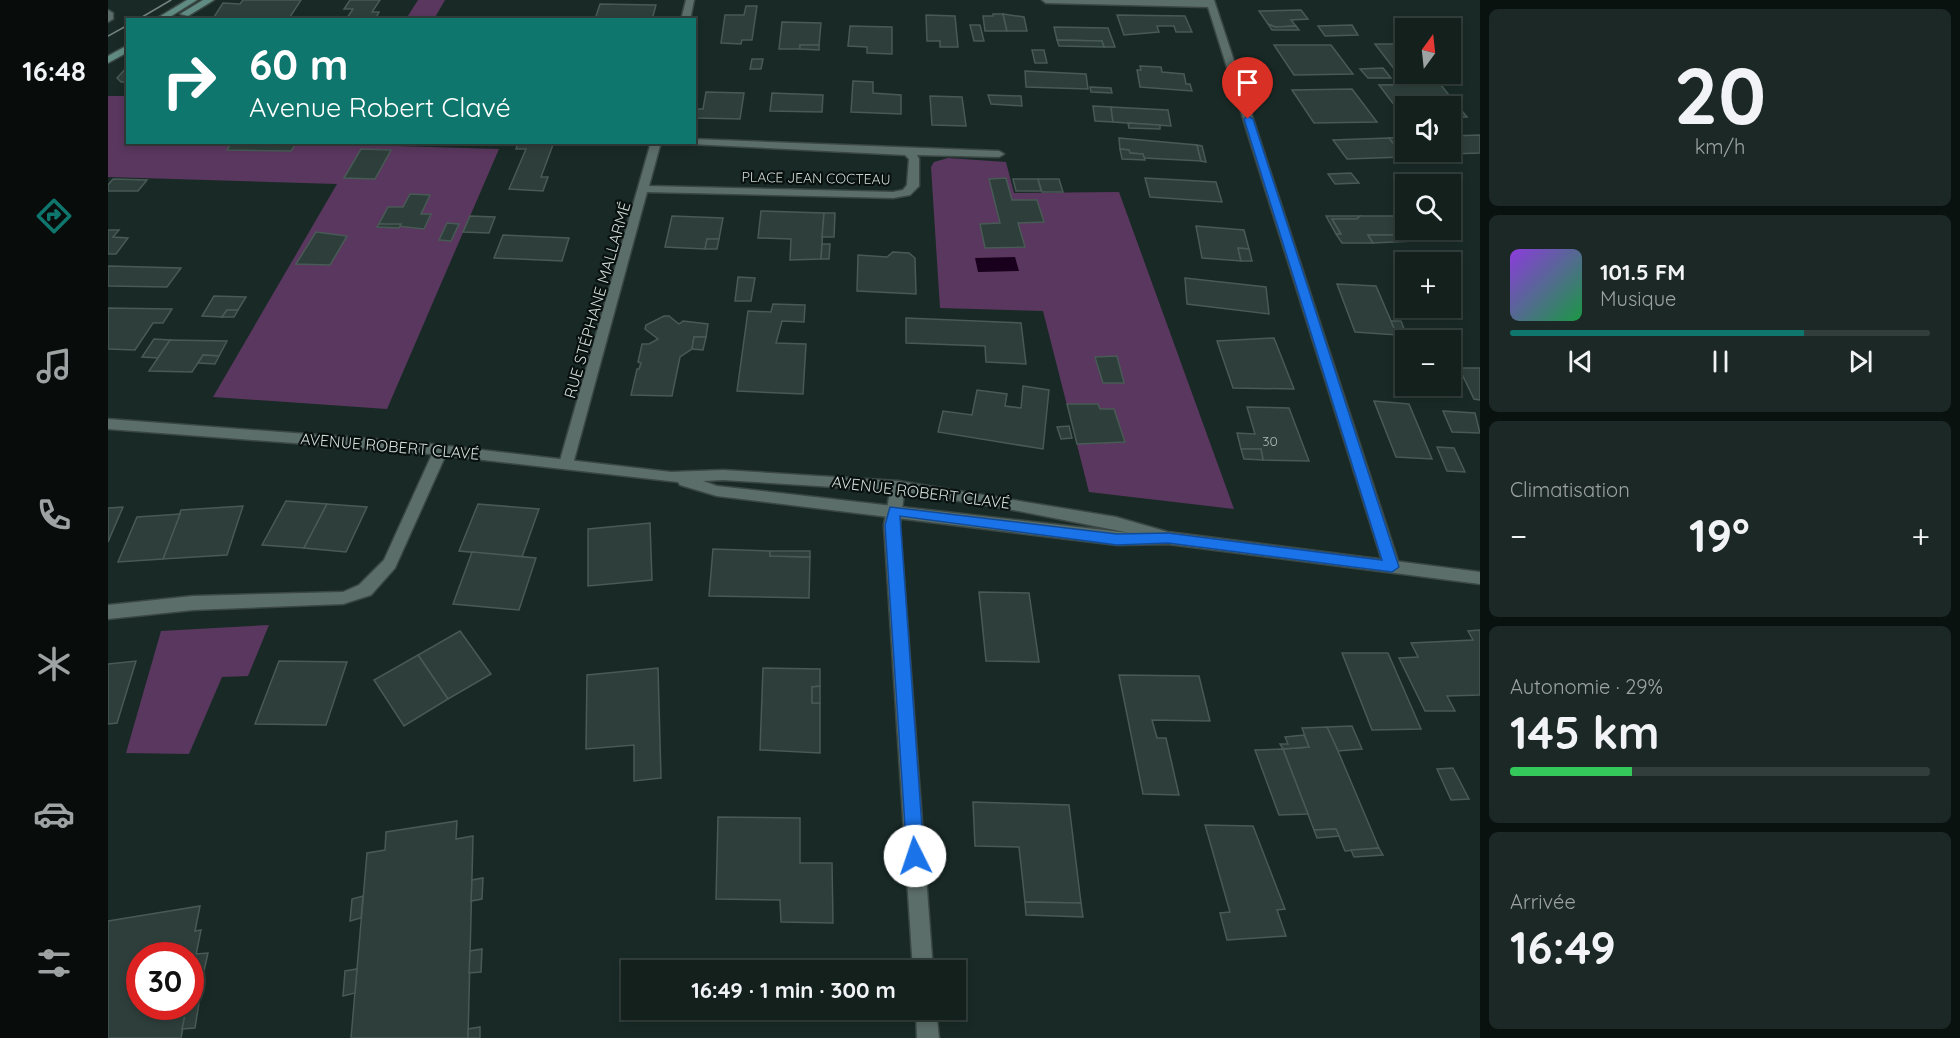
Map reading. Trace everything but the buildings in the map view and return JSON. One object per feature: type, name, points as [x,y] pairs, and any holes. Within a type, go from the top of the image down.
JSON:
[{"type":"main road","points":[[162,18],[193,0]]},
{"type":"main road","points":[[178,18],[210,0]]},
{"type":"main road","points":[[108,50],[126,39]]},
{"type":"main road","points":[[108,60],[126,49]]},
{"type":"street","points":[[686,18],[690,0]]},
{"type":"street","points":[[1046,0],[1210,2],[1392,567]]},
{"type":"street","points":[[108,13],[108,19]]},
{"type":"street","name":"PLACE JEAN COCTEAU","points":[[645,189],[906,193],[913,186],[914,159],[909,152],[696,142]]},
{"type":"street","name":"RUE STÉPHANE MALLARMÉ","points":[[566,464],[645,189],[656,144]]},
{"type":"street","points":[[909,152],[999,154]]},
{"type":"street","name":"AVENUE ROBERT CLAVÉ","points":[[108,424],[441,450],[670,477],[723,475],[898,486],[1093,519],[1168,538],[1480,578]]},
{"type":"street","points":[[108,612],[193,603],[343,598],[366,590],[390,564],[441,450]]},
{"type":"street","name":"AVENUE ROBERT CLAVÉ","points":[[670,477],[717,491],[894,510],[1117,539],[1168,538]]},
{"type":"street","points":[[898,486],[892,525],[922,960]]},
{"type":"street","points":[[927,1020],[928,1038]]},
{"type":"shaded area","points":[[418,0],[445,0],[435,18],[407,18]]},
{"type":"shaded area","points":[[108,96],[126,96],[126,144],[361,144],[499,149],[387,409],[213,397],[337,184],[108,177]]},
{"type":"shaded area","points":[[948,158],[1006,162],[1014,193],[1119,192],[1234,509],[1089,492],[1043,311],[940,308],[931,167],[934,162]]},
{"type":"shaded area","points":[[1015,257],[1019,271],[978,272],[975,258]]},
{"type":"shaded area","points":[[269,625],[248,676],[222,677],[189,754],[126,753],[161,631]]},
{"type":"tram line","points":[[140,18],[171,0]]},
{"type":"tram line","points":[[108,36],[126,26]]},
{"type":"route","points":[[915,856],[892,525],[894,510],[1117,539],[1168,538],[1392,567],[1248,119]]}]
